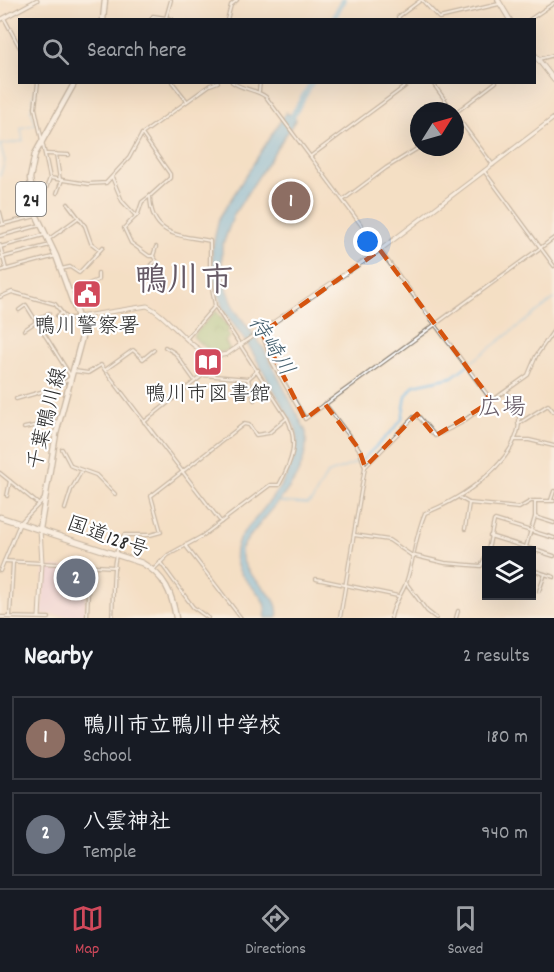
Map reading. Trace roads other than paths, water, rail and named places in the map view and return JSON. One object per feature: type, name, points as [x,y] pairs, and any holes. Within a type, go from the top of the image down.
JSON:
[{"type":"main road","points":[[105,0],[105,18]]},
{"type":"main road","points":[[499,2],[509,18]]},
{"type":"main road","points":[[536,56],[554,80]]},
{"type":"main road","name":"千葉鴨川線","points":[[40,530],[59,421],[81,340],[78,317],[61,269],[52,245],[35,214],[30,178],[32,162],[42,140],[74,84]]},
{"type":"main road","name":"国道128号","points":[[0,517],[115,554],[153,570],[168,586],[176,618]]},
{"type":"street","points":[[18,45],[2,19],[37,0]]},
{"type":"street","points":[[152,18],[153,16],[166,18],[171,0]]},
{"type":"street","points":[[228,18],[231,5],[237,0]]},
{"type":"street","points":[[399,18],[422,0],[439,18],[499,2]]},
{"type":"street","points":[[532,18],[554,3]]},
{"type":"street","points":[[536,56],[554,55]]},
{"type":"street","points":[[0,212],[2,224],[35,214],[40,208],[50,178],[35,108],[38,84]]},
{"type":"street","points":[[174,84],[187,102]]},
{"type":"street","points":[[50,178],[103,184],[129,158],[142,134],[215,84]]},
{"type":"street","points":[[235,84],[240,88],[259,92],[281,115],[492,402]]},
{"type":"street","points":[[259,92],[260,84]]},
{"type":"street","points":[[311,156],[408,84]]},
{"type":"street","points":[[433,84],[446,102]]},
{"type":"street","points":[[464,106],[493,84]]},
{"type":"street","points":[[0,297],[12,292],[55,304],[66,318],[144,305],[154,309],[203,351],[215,356],[227,354],[380,250],[554,118]]},
{"type":"street","points":[[464,126],[493,165]]},
{"type":"street","points":[[142,134],[170,174],[170,178],[142,202],[136,216],[124,228],[136,247],[153,256],[163,270]]},
{"type":"street","points":[[343,200],[410,153]]},
{"type":"street","points":[[46,154],[69,154]]},
{"type":"street","points":[[56,154],[61,180],[57,194]]},
{"type":"street","points":[[484,171],[554,266]]},
{"type":"street","points":[[112,177],[122,201],[136,216]]},
{"type":"street","points":[[150,196],[153,217],[165,231],[210,241],[210,275],[215,306],[243,345],[288,418],[294,432],[295,446],[279,484],[270,485],[221,522],[160,562],[153,570]]},
{"type":"street","points":[[68,204],[85,226],[90,242],[100,250]]},
{"type":"street","points":[[6,269],[0,246],[48,237],[78,218]]},
{"type":"street","points":[[0,236],[41,225]]},
{"type":"street","points":[[261,333],[272,362],[305,419],[554,238]]},
{"type":"street","points":[[136,247],[141,242]]},
{"type":"street","points":[[2,258],[52,245]]},
{"type":"street","points":[[61,269],[70,267],[79,273],[104,248]]},
{"type":"street","points":[[153,256],[156,248]]},
{"type":"street","points":[[0,271],[56,256]]},
{"type":"street","points":[[150,266],[156,261]]},
{"type":"street","points":[[69,292],[98,280],[98,273]]},
{"type":"street","points":[[16,399],[55,388],[72,377],[26,305],[19,310]]},
{"type":"street","points":[[187,338],[215,306]]},
{"type":"street","points":[[24,330],[49,313]]},
{"type":"street","points":[[61,322],[57,316],[62,313]]},
{"type":"street","points":[[364,465],[414,417],[419,417],[435,436],[492,402],[528,375],[536,356],[554,330]]},
{"type":"street","points":[[165,347],[175,353],[195,381]]},
{"type":"street","points":[[105,370],[133,350],[142,359],[154,350]]},
{"type":"street","points":[[74,371],[88,373],[101,365],[221,522]]},
{"type":"street","points":[[144,422],[205,375],[248,379],[258,370]]},
{"type":"street","points":[[248,379],[254,400]]},
{"type":"street","points":[[391,618],[393,606],[406,583],[411,555],[425,513],[460,498],[495,467],[514,440],[518,411],[506,392]]},
{"type":"street","points":[[325,404],[359,449],[364,465],[340,618]]},
{"type":"street","points":[[518,424],[548,405],[554,412]]},
{"type":"street","points":[[112,618],[115,554],[124,535],[150,536],[161,532],[151,496],[244,424],[249,425],[256,435],[264,435],[288,418]]},
{"type":"street","points":[[24,428],[59,421]]},
{"type":"street","points":[[514,440],[529,440],[554,446]]},
{"type":"street","points":[[62,449],[71,466],[81,472],[96,475],[116,494]]},
{"type":"street","points":[[65,509],[71,490],[81,472]]},
{"type":"street","points":[[0,473],[38,504]]},
{"type":"street","points":[[7,496],[10,481]]},
{"type":"street","points":[[460,498],[469,503],[519,508],[535,501],[552,501],[554,491]]},
{"type":"street","points":[[0,571],[20,523],[44,499]]},
{"type":"street","points":[[526,546],[535,517],[535,501]]},
{"type":"street","points":[[465,529],[469,503]]},
{"type":"street","points":[[535,517],[554,523]]},
{"type":"street","points":[[489,546],[495,519],[554,538]]},
{"type":"street","points":[[39,617],[42,563],[40,530]]},
{"type":"street","points":[[353,535],[389,540],[411,555],[445,563],[481,566],[482,564]]},
{"type":"street","points":[[490,536],[517,546]]},
{"type":"street","points":[[185,545],[241,618]]},
{"type":"street","points":[[536,552],[554,556]]},
{"type":"street","points":[[4,561],[115,567]]},
{"type":"street","points":[[10,616],[13,562]]},
{"type":"street","points":[[160,562],[193,607],[208,618]]},
{"type":"street","points":[[87,618],[89,566]]},
{"type":"street","points":[[536,571],[554,577]]},
{"type":"street","points":[[539,591],[545,574]]},
{"type":"street","points":[[316,579],[345,587],[398,596]]},
{"type":"street","points":[[406,583],[427,611],[436,618]]},
{"type":"street","points":[[456,618],[458,611]]},
{"type":"street","points":[[0,617],[49,618]]},
{"type":"water","points":[[286,112],[296,119],[234,214],[222,247],[225,283],[235,310],[264,349],[306,432],[306,450],[294,481],[241,549],[247,570],[274,600],[277,608],[277,618],[265,618],[262,599],[238,568],[235,558],[237,545],[244,531],[268,503],[288,473],[297,441],[296,429],[250,348],[223,309],[214,279],[212,250],[219,218]]},
{"type":"waterway","name":"待崎川","points":[[334,18],[343,0]]},
{"type":"waterway","name":"待崎川","points":[[288,124],[311,84]]},
{"type":"waterway","points":[[0,176],[5,161],[0,145],[23,141],[21,128],[36,124],[31,110],[36,88]]},
{"type":"waterway","points":[[279,502],[307,504],[312,501],[327,474],[361,461],[394,429],[402,419],[406,396],[414,385],[452,377],[554,299]]},
{"type":"place","name":"鴨川市立鴨川中学校","points":[[291,201]]},
{"type":"place","name":"鴨川警察署","points":[[87,294]]},
{"type":"place","name":"鴨川市図書館","points":[[208,362]]},
{"type":"place","name":"八雲神社","points":[[76,578]]},
{"type":"district","name":"鴨川市","points":[[184,278]]},
{"type":"district","name":"広場","points":[[502,406]]}]
